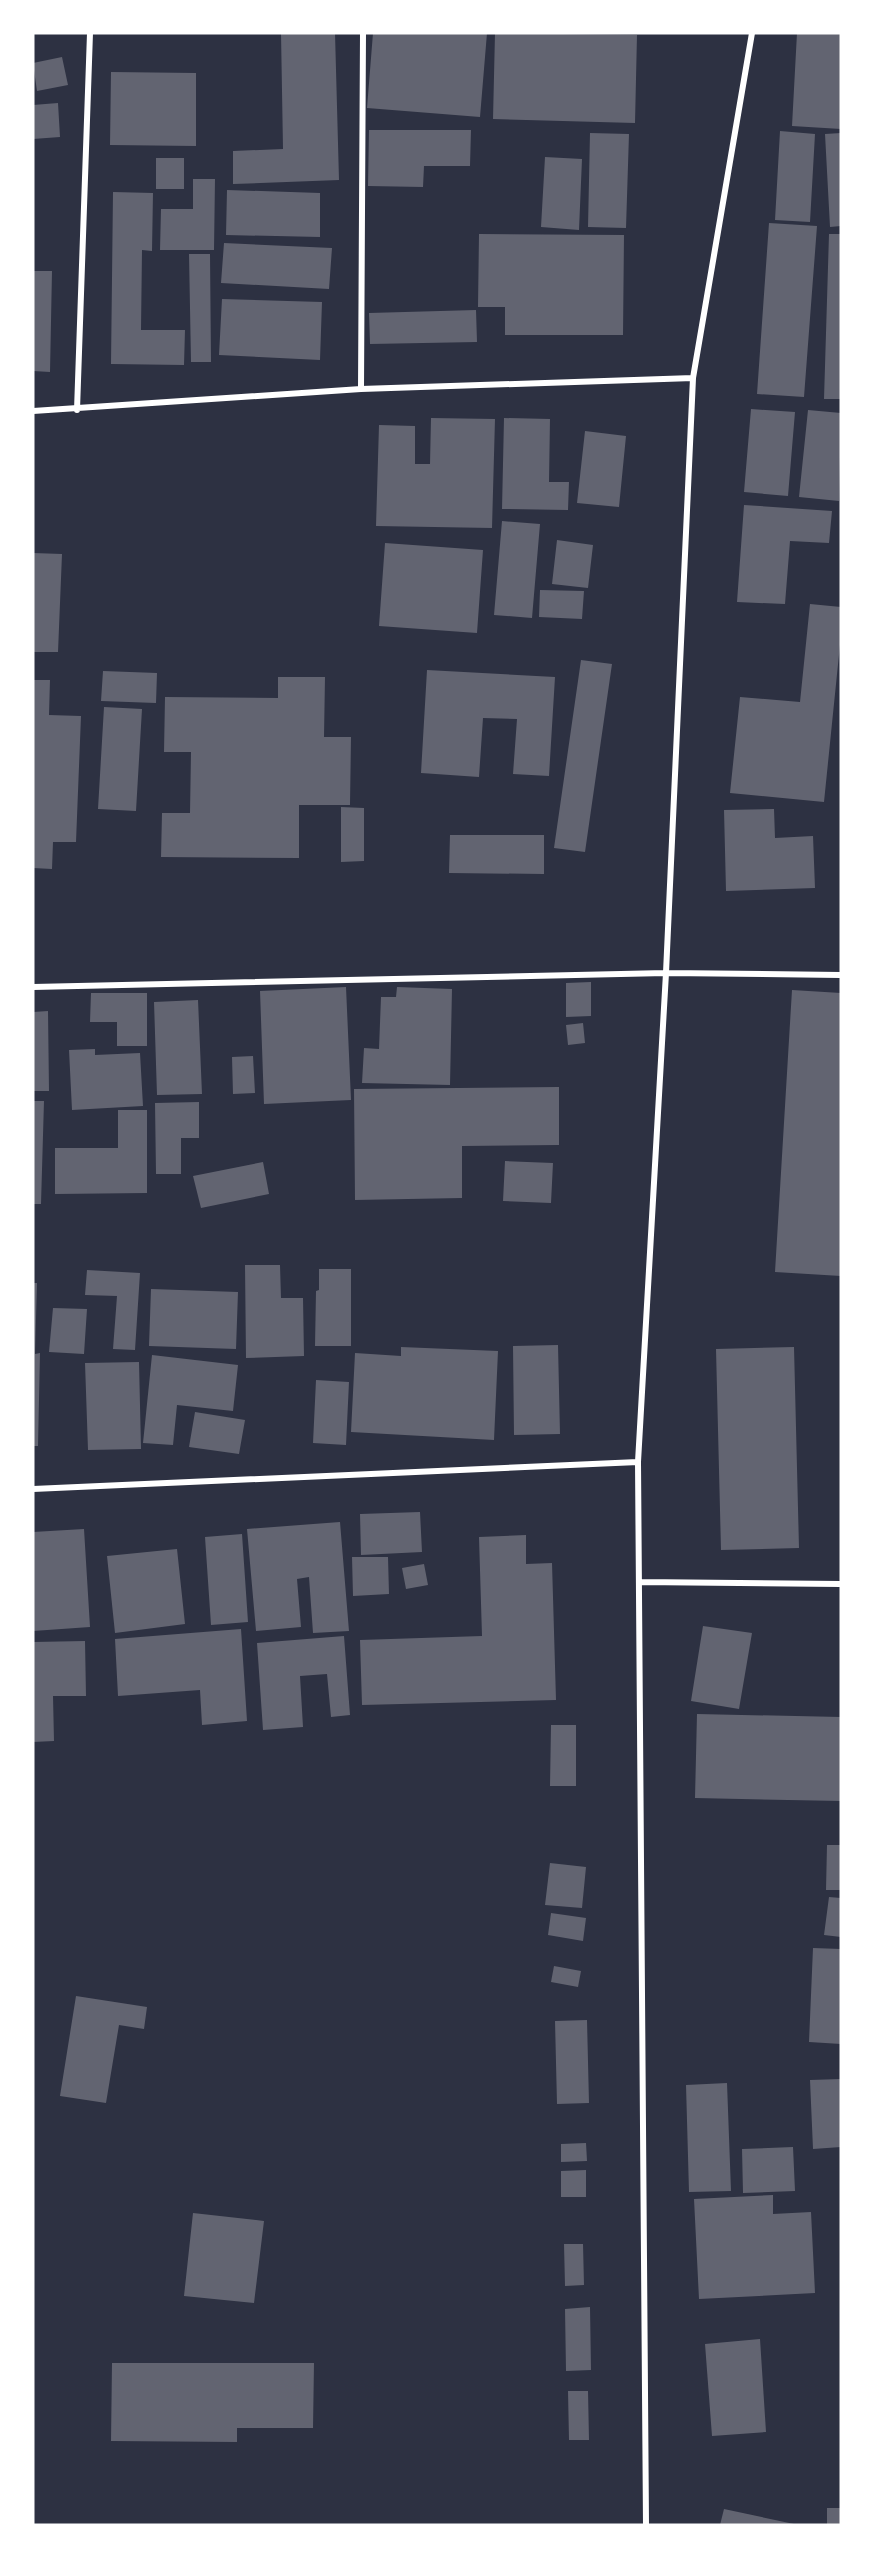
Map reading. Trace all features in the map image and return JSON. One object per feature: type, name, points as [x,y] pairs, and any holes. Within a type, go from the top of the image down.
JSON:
[{"type":"street","points":[[78,410],[90,33]]},
{"type":"street","points":[[361,389],[363,33]]},
{"type":"street","points":[[646,2525],[638,1461],[666,973],[693,378],[753,33]]},
{"type":"street","points":[[33,411],[78,410],[361,389],[693,378]]},
{"type":"street","points":[[33,987],[666,973],[841,975]]},
{"type":"street","points":[[33,1490],[638,1461]]},
{"type":"street","points":[[639,1582],[841,1584]]},
{"type":"building","points":[[281,33],[335,33],[339,180],[233,184],[233,151],[283,149]]},
{"type":"building","points":[[373,33],[487,33],[480,117],[367,108]]},
{"type":"building","points":[[495,33],[637,35],[635,123],[493,119]]},
{"type":"building","points":[[797,33],[841,33],[841,129],[792,126]]},
{"type":"building","points":[[62,57],[68,85],[37,91],[33,63]]},
{"type":"building","points":[[111,72],[196,73],[196,146],[110,145]]},
{"type":"building","points":[[58,103],[60,137],[33,139],[33,105]]},
{"type":"building","points":[[369,130],[471,130],[470,166],[424,166],[423,187],[368,186]]},
{"type":"building","points":[[780,131],[815,134],[810,222],[775,220]]},
{"type":"building","points":[[590,133],[629,134],[626,228],[588,227]]},
{"type":"building","points":[[841,133],[841,226],[830,227],[825,134]]},
{"type":"building","points":[[545,157],[582,159],[579,230],[541,227]]},
{"type":"building","points":[[156,158],[184,158],[184,189],[156,189]]},
{"type":"building","points":[[193,179],[215,179],[214,250],[160,250],[161,209],[193,209]]},
{"type":"building","points":[[227,190],[320,193],[320,237],[226,235]]},
{"type":"building","points":[[113,192],[153,193],[152,251],[142,250],[141,330],[185,330],[184,365],[111,364]]},
{"type":"building","points":[[769,223],[817,226],[804,397],[757,394]]},
{"type":"building","points":[[479,234],[624,235],[623,335],[505,335],[505,307],[478,307]]},
{"type":"building","points":[[829,234],[841,234],[841,399],[824,399]]},
{"type":"building","points":[[224,243],[332,248],[329,289],[221,283]]},
{"type":"building","points":[[189,254],[210,254],[211,362],[191,362]]},
{"type":"building","points":[[33,271],[52,271],[50,372],[33,371]]},
{"type":"building","points":[[222,299],[322,302],[320,360],[219,355]]},
{"type":"building","points":[[476,310],[477,342],[370,344],[369,313]]},
{"type":"building","points":[[751,409],[795,412],[788,496],[744,492]]},
{"type":"building","points":[[808,410],[841,413],[839,501],[799,497]]},
{"type":"building","points":[[431,418],[495,419],[492,528],[376,526],[379,425],[415,426],[415,464],[430,464]]},
{"type":"building","points":[[504,418],[550,419],[549,482],[569,482],[568,510],[502,509]]},
{"type":"building","points":[[585,431],[626,436],[619,507],[577,503]]},
{"type":"building","points":[[744,505],[832,511],[829,543],[790,541],[785,604],[737,602]]},
{"type":"building","points":[[502,521],[540,524],[532,618],[494,615]]},
{"type":"building","points":[[557,540],[593,545],[588,588],[552,584]]},
{"type":"building","points":[[385,543],[483,550],[477,633],[379,626]]},
{"type":"building","points":[[33,553],[62,554],[58,652],[33,652]]},
{"type":"building","points":[[540,590],[584,591],[582,619],[539,617]]},
{"type":"building","points":[[810,604],[841,607],[841,635],[824,802],[730,793],[740,697],[800,702]]},
{"type":"building","points":[[581,660],[612,664],[585,852],[554,848]]},
{"type":"building","points":[[427,670],[555,677],[549,776],[513,774],[517,719],[483,718],[479,777],[421,773]]},
{"type":"building","points":[[103,671],[157,673],[156,703],[101,701]]},
{"type":"building","points":[[278,677],[325,677],[324,737],[351,737],[350,805],[299,805],[299,858],[161,857],[162,813],[190,813],[191,752],[164,752],[165,697],[278,698]]},
{"type":"building","points":[[33,680],[50,680],[49,715],[81,716],[76,842],[53,842],[52,869],[33,868]]},
{"type":"building","points":[[104,707],[142,709],[136,811],[98,809]]},
{"type":"building","points":[[341,807],[364,808],[364,861],[341,862]]},
{"type":"building","points":[[774,809],[775,838],[813,836],[815,888],[726,891],[724,810]]},
{"type":"building","points":[[450,835],[544,835],[544,874],[449,873]]},
{"type":"building","points":[[591,982],[591,1016],[566,1017],[566,983]]},
{"type":"building","points":[[346,987],[351,1100],[264,1104],[260,991]]},
{"type":"building","points":[[397,987],[452,989],[450,1085],[362,1083],[364,1048],[379,1049],[381,997],[396,997]]},
{"type":"building","points":[[792,990],[841,993],[841,1276],[775,1272]]},
{"type":"building","points":[[91,993],[147,993],[147,1046],[117,1046],[117,1022],[90,1022]]},
{"type":"building","points":[[198,1000],[202,1094],[157,1095],[154,1002]]},
{"type":"building","points":[[48,1011],[49,1091],[33,1091],[33,1012]]},
{"type":"building","points":[[583,1023],[585,1043],[568,1045],[566,1025]]},
{"type":"building","points":[[95,1049],[95,1055],[140,1053],[143,1106],[72,1110],[69,1050]]},
{"type":"building","points":[[253,1056],[255,1093],[233,1094],[232,1057]]},
{"type":"building","points":[[559,1087],[559,1145],[462,1146],[462,1198],[355,1200],[354,1089]]},
{"type":"building","points":[[33,1101],[44,1101],[41,1204],[33,1204]]},
{"type":"building","points":[[199,1102],[199,1138],[181,1138],[181,1174],[156,1174],[155,1103]]},
{"type":"building","points":[[118,1110],[147,1110],[147,1193],[55,1194],[55,1148],[118,1148]]},
{"type":"building","points":[[505,1161],[553,1163],[551,1203],[503,1201]]},
{"type":"building","points":[[263,1162],[269,1194],[201,1208],[193,1176]]},
{"type":"building","points":[[245,1265],[280,1265],[281,1298],[303,1298],[304,1356],[246,1358]]},
{"type":"building","points":[[319,1269],[351,1269],[351,1346],[315,1346],[316,1291],[319,1290]]},
{"type":"building","points":[[87,1270],[140,1273],[135,1350],[113,1349],[117,1296],[85,1295]]},
{"type":"building","points":[[33,1283],[37,1283],[35,1354],[40,1353],[38,1446],[33,1446]]},
{"type":"building","points":[[151,1289],[238,1292],[236,1349],[149,1346]]},
{"type":"building","points":[[53,1308],[87,1309],[84,1354],[49,1352]]},
{"type":"building","points":[[558,1345],[560,1434],[514,1435],[513,1346]]},
{"type":"building","points":[[401,1347],[498,1351],[494,1440],[351,1432],[355,1353],[401,1356]]},
{"type":"building","points":[[794,1347],[799,1548],[721,1550],[716,1349]]},
{"type":"building","points":[[152,1355],[238,1365],[233,1411],[177,1405],[173,1445],[143,1443]]},
{"type":"building","points":[[139,1362],[141,1449],[88,1450],[85,1363]]},
{"type":"building","points":[[316,1380],[349,1382],[346,1445],[313,1443]]},
{"type":"building","points":[[195,1412],[245,1420],[239,1454],[189,1447]]},
{"type":"building","points":[[420,1512],[422,1552],[361,1555],[360,1514]]},
{"type":"building","points":[[340,1522],[349,1631],[313,1633],[309,1577],[297,1579],[301,1627],[256,1631],[247,1529]]},
{"type":"building","points":[[84,1529],[90,1627],[33,1631],[33,1532]]},
{"type":"building","points":[[242,1534],[248,1622],[211,1625],[205,1537]]},
{"type":"building","points":[[526,1535],[526,1564],[552,1563],[556,1700],[362,1705],[360,1640],[482,1636],[479,1537]]},
{"type":"building","points":[[177,1549],[185,1624],[115,1633],[107,1556]]},
{"type":"building","points":[[352,1557],[388,1557],[389,1594],[353,1596]]},
{"type":"building","points":[[424,1564],[428,1585],[406,1589],[402,1568]]},
{"type":"building","points":[[703,1626],[752,1633],[739,1709],[691,1701]]},
{"type":"building","points":[[241,1629],[247,1721],[202,1725],[200,1690],[118,1696],[115,1639]]},
{"type":"building","points":[[344,1636],[350,1715],[331,1717],[327,1674],[300,1676],[303,1727],[263,1730],[257,1643]]},
{"type":"building","points":[[85,1641],[86,1696],[53,1696],[54,1741],[33,1742],[33,1642]]},
{"type":"building","points":[[697,1714],[841,1717],[841,1801],[695,1798]]},
{"type":"building","points":[[551,1725],[576,1725],[576,1786],[550,1786]]},
{"type":"building","points":[[827,1845],[841,1845],[841,1890],[826,1890]]},
{"type":"building","points":[[550,1863],[586,1867],[582,1908],[545,1905]]},
{"type":"building","points":[[829,1897],[841,1898],[841,1937],[824,1935]]},
{"type":"building","points":[[551,1913],[586,1918],[583,1941],[548,1935]]},
{"type":"building","points":[[813,1948],[841,1949],[841,2044],[809,2042]]},
{"type":"building","points":[[554,1966],[581,1971],[578,1987],[551,1982]]},
{"type":"building","points":[[76,1996],[147,2007],[144,2029],[119,2025],[106,2103],[60,2096]]},
{"type":"building","points":[[587,2020],[589,2103],[557,2104],[555,2021]]},
{"type":"building","points":[[841,2079],[841,2147],[813,2149],[810,2080]]},
{"type":"building","points":[[727,2083],[731,2191],[689,2192],[686,2085]]},
{"type":"building","points":[[586,2143],[587,2161],[561,2162],[561,2144]]},
{"type":"building","points":[[793,2147],[795,2191],[743,2193],[742,2149]]},
{"type":"building","points":[[586,2170],[586,2197],[561,2197],[561,2171]]},
{"type":"building","points":[[773,2195],[773,2214],[811,2212],[815,2293],[699,2299],[694,2199]]},
{"type":"building","points":[[193,2213],[264,2221],[254,2303],[184,2296]]},
{"type":"building","points":[[564,2244],[583,2244],[584,2285],[565,2286]]},
{"type":"building","points":[[590,2307],[591,2370],[566,2371],[565,2309]]},
{"type":"building","points":[[760,2339],[766,2432],[712,2436],[705,2344]]},
{"type":"building","points":[[112,2363],[314,2363],[313,2428],[237,2428],[237,2442],[111,2441]]},
{"type":"building","points":[[568,2391],[588,2391],[589,2440],[569,2440]]},
{"type":"building","points":[[827,2508],[841,2508],[841,2525],[827,2525]]},
{"type":"building","points":[[724,2509],[794,2524],[794,2525],[720,2525]]}]
